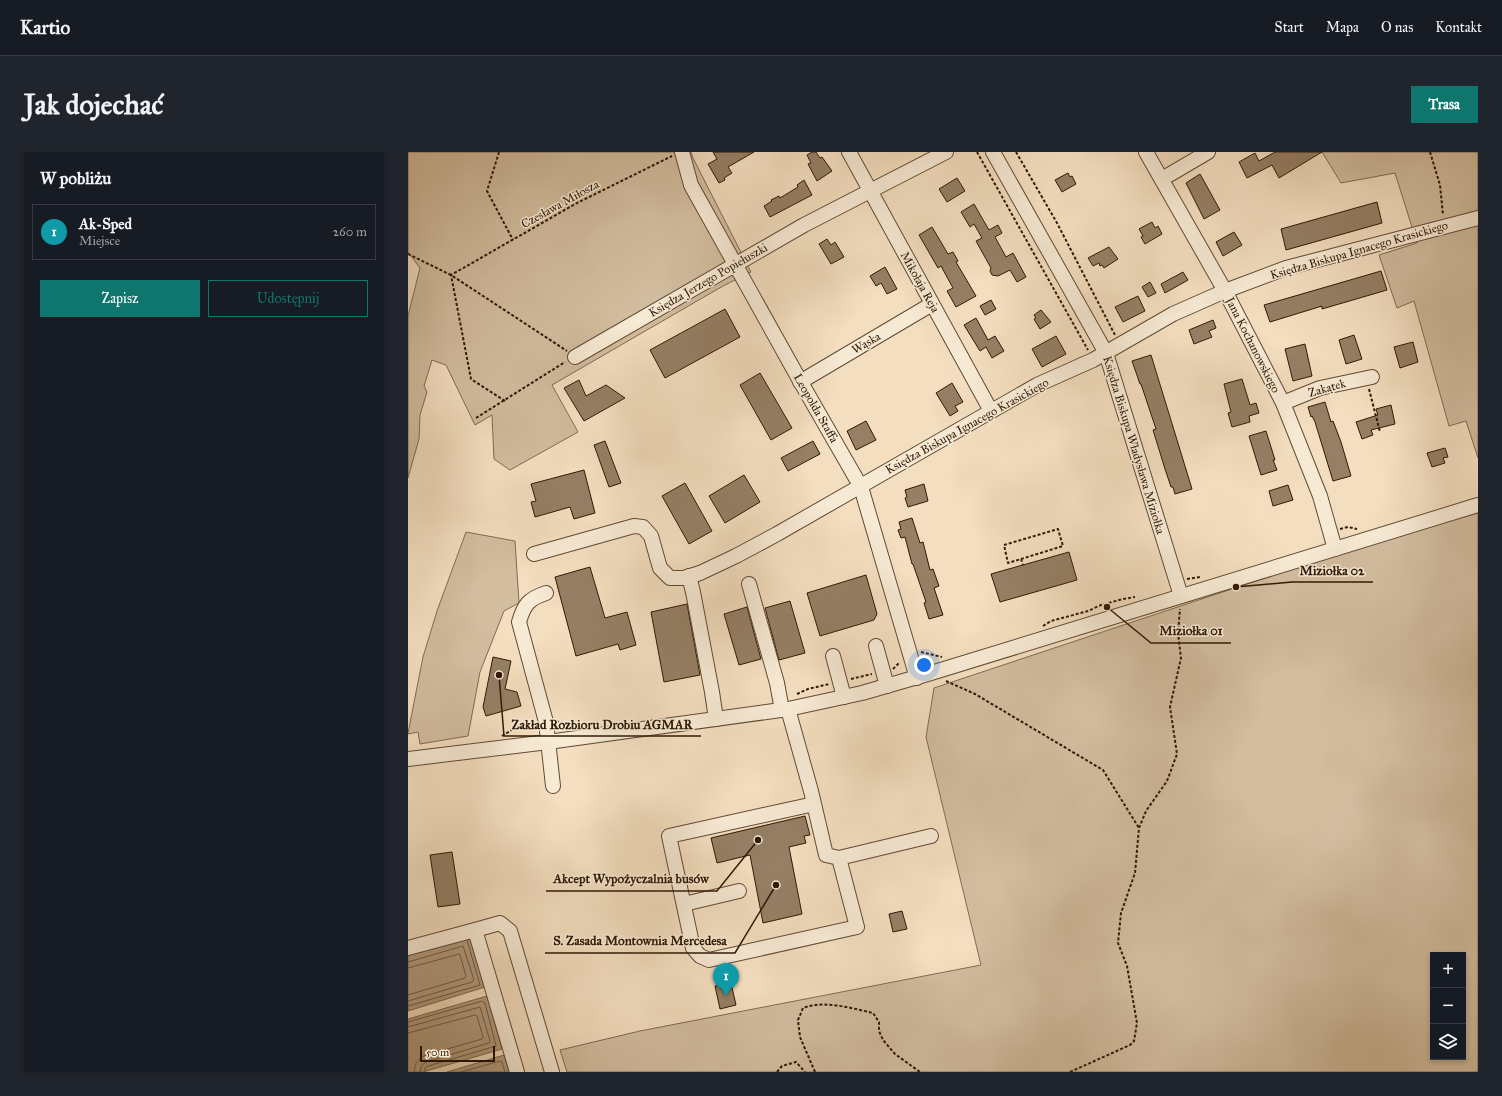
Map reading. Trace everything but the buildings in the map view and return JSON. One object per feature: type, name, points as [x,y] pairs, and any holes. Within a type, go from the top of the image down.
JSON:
[{"type":"street","name":"Mikołaja Reja","points":[[849,152],[991,411]]},
{"type":"street","name":"Księdza Jerzego Popiełuszki","points":[[574,357],[804,225],[946,152]]},
{"type":"street","name":"Księdza Biskupa Władysława Miziołka","points":[[993,152],[1106,353],[1181,596]]},
{"type":"street","name":"Jana Kochanowskiego","points":[[1146,152],[1225,291],[1283,403],[1320,496],[1335,549]]},
{"type":"street","points":[[1162,179],[1208,152]]},
{"type":"street","name":"Leopolda Staffa","points":[[677,154],[691,185],[800,382],[861,487],[917,678]]},
{"type":"street","name":"Księdza Biskupa Ignacego Krasickiego","points":[[534,554],[634,526],[643,527],[651,536],[660,568],[670,578],[684,578],[736,556],[861,487],[1037,385],[1094,360],[1174,314],[1225,291],[1286,268],[1478,218]]},
{"type":"street","name":"Wąska","points":[[800,382],[932,304]]},
{"type":"street","name":"Zakątek","points":[[1283,403],[1320,388],[1369,377]]},
{"type":"street","points":[[408,759],[785,710],[844,697],[917,678],[1478,505]]},
{"type":"street","points":[[688,576],[693,592],[716,719]]},
{"type":"street","points":[[749,584],[814,804],[826,855],[839,858],[931,836]]},
{"type":"street","points":[[546,593],[537,596],[529,602],[523,610],[519,622],[546,722],[553,786]]},
{"type":"street","points":[[876,646],[887,686]]},
{"type":"street","points":[[833,656],[844,697]]},
{"type":"street","points":[[814,804],[669,836],[693,948],[700,956],[709,960],[857,926],[839,858]]},
{"type":"street","points":[[684,904],[739,891]]},
{"type":"street","points":[[408,948],[500,923],[510,931],[552,1072]]},
{"type":"street","points":[[475,930],[517,1072]]},
{"type":"path","points":[[499,152],[486,191],[513,241]]},
{"type":"path","points":[[1430,152],[1440,185],[1445,226]]},
{"type":"path","name":"Czesława Miłosza","points":[[451,275],[513,241],[577,203],[677,154]]},
{"type":"path","points":[[408,254],[451,275],[574,357],[476,418]]},
{"type":"path","points":[[451,275],[471,380],[505,401]]},
{"type":"path","points":[[1369,377],[1380,432]]},
{"type":"path","points":[[1058,529],[1063,546],[1021,559],[1008,563],[1004,545],[1058,529]]},
{"type":"path","points":[[1021,559],[1023,565]]},
{"type":"path","points":[[1070,1072],[1130,1045],[1134,1041],[1137,1023],[1134,1002],[1127,966],[1118,943],[1121,913],[1135,873],[1139,828],[1146,811],[1167,781],[1177,754],[1170,707],[1181,658],[1178,633],[1181,596]]},
{"type":"path","points":[[931,673],[975,694],[1104,770],[1139,828]]},
{"type":"path","points":[[815,1072],[800,1036],[798,1020],[803,1008],[813,1004],[853,1008],[873,1013],[879,1022],[879,1030],[883,1040],[895,1054],[920,1072]]},
{"type":"path","points":[[777,1072],[782,1066],[796,1062],[805,1072]]},
{"type":"shaded area","points":[[408,152],[691,152],[751,272],[723,286],[552,385],[578,432],[510,470],[494,459],[492,415],[475,425],[446,365],[432,360],[424,386],[427,392],[420,415],[419,439],[408,478],[408,316],[420,268],[408,252]]},
{"type":"shaded area","points":[[1322,152],[1478,152],[1478,458],[1466,421],[1449,426],[1414,301],[1397,308],[1379,255],[1417,243],[1395,173],[1341,183]]},
{"type":"shaded area","points":[[1478,513],[1478,1072],[567,1072],[560,1050],[640,1031],[981,965],[926,737],[934,688],[1337,554]]},
{"type":"shaded area","points":[[466,532],[515,541],[519,603],[504,611],[480,672],[468,736],[420,744],[418,732],[408,733],[423,657],[437,611]]},
{"type":"water","points":[[470,935],[485,987],[408,1011],[408,953]]},
{"type":"water","points":[[487,996],[502,1049],[423,1072],[408,1072],[408,1019]]},
{"type":"water","points":[[504,1055],[509,1072],[447,1072]]},
{"type":"place","name":"Miziołka 02","points":[[1236,587]]},
{"type":"place","name":"Miziołka 01","points":[[1107,607]]},
{"type":"place","name":"Zakład Rozbioru Drobiu AGMAR","points":[[499,675]]},
{"type":"place","name":"Akcept Wypożyczalnia busów","points":[[758,840]]},
{"type":"place","name":"S. Zasada Montownia Mercedesa","points":[[776,885]]},
{"type":"place","name":"Ak-Sped","points":[[726,996]]}]
